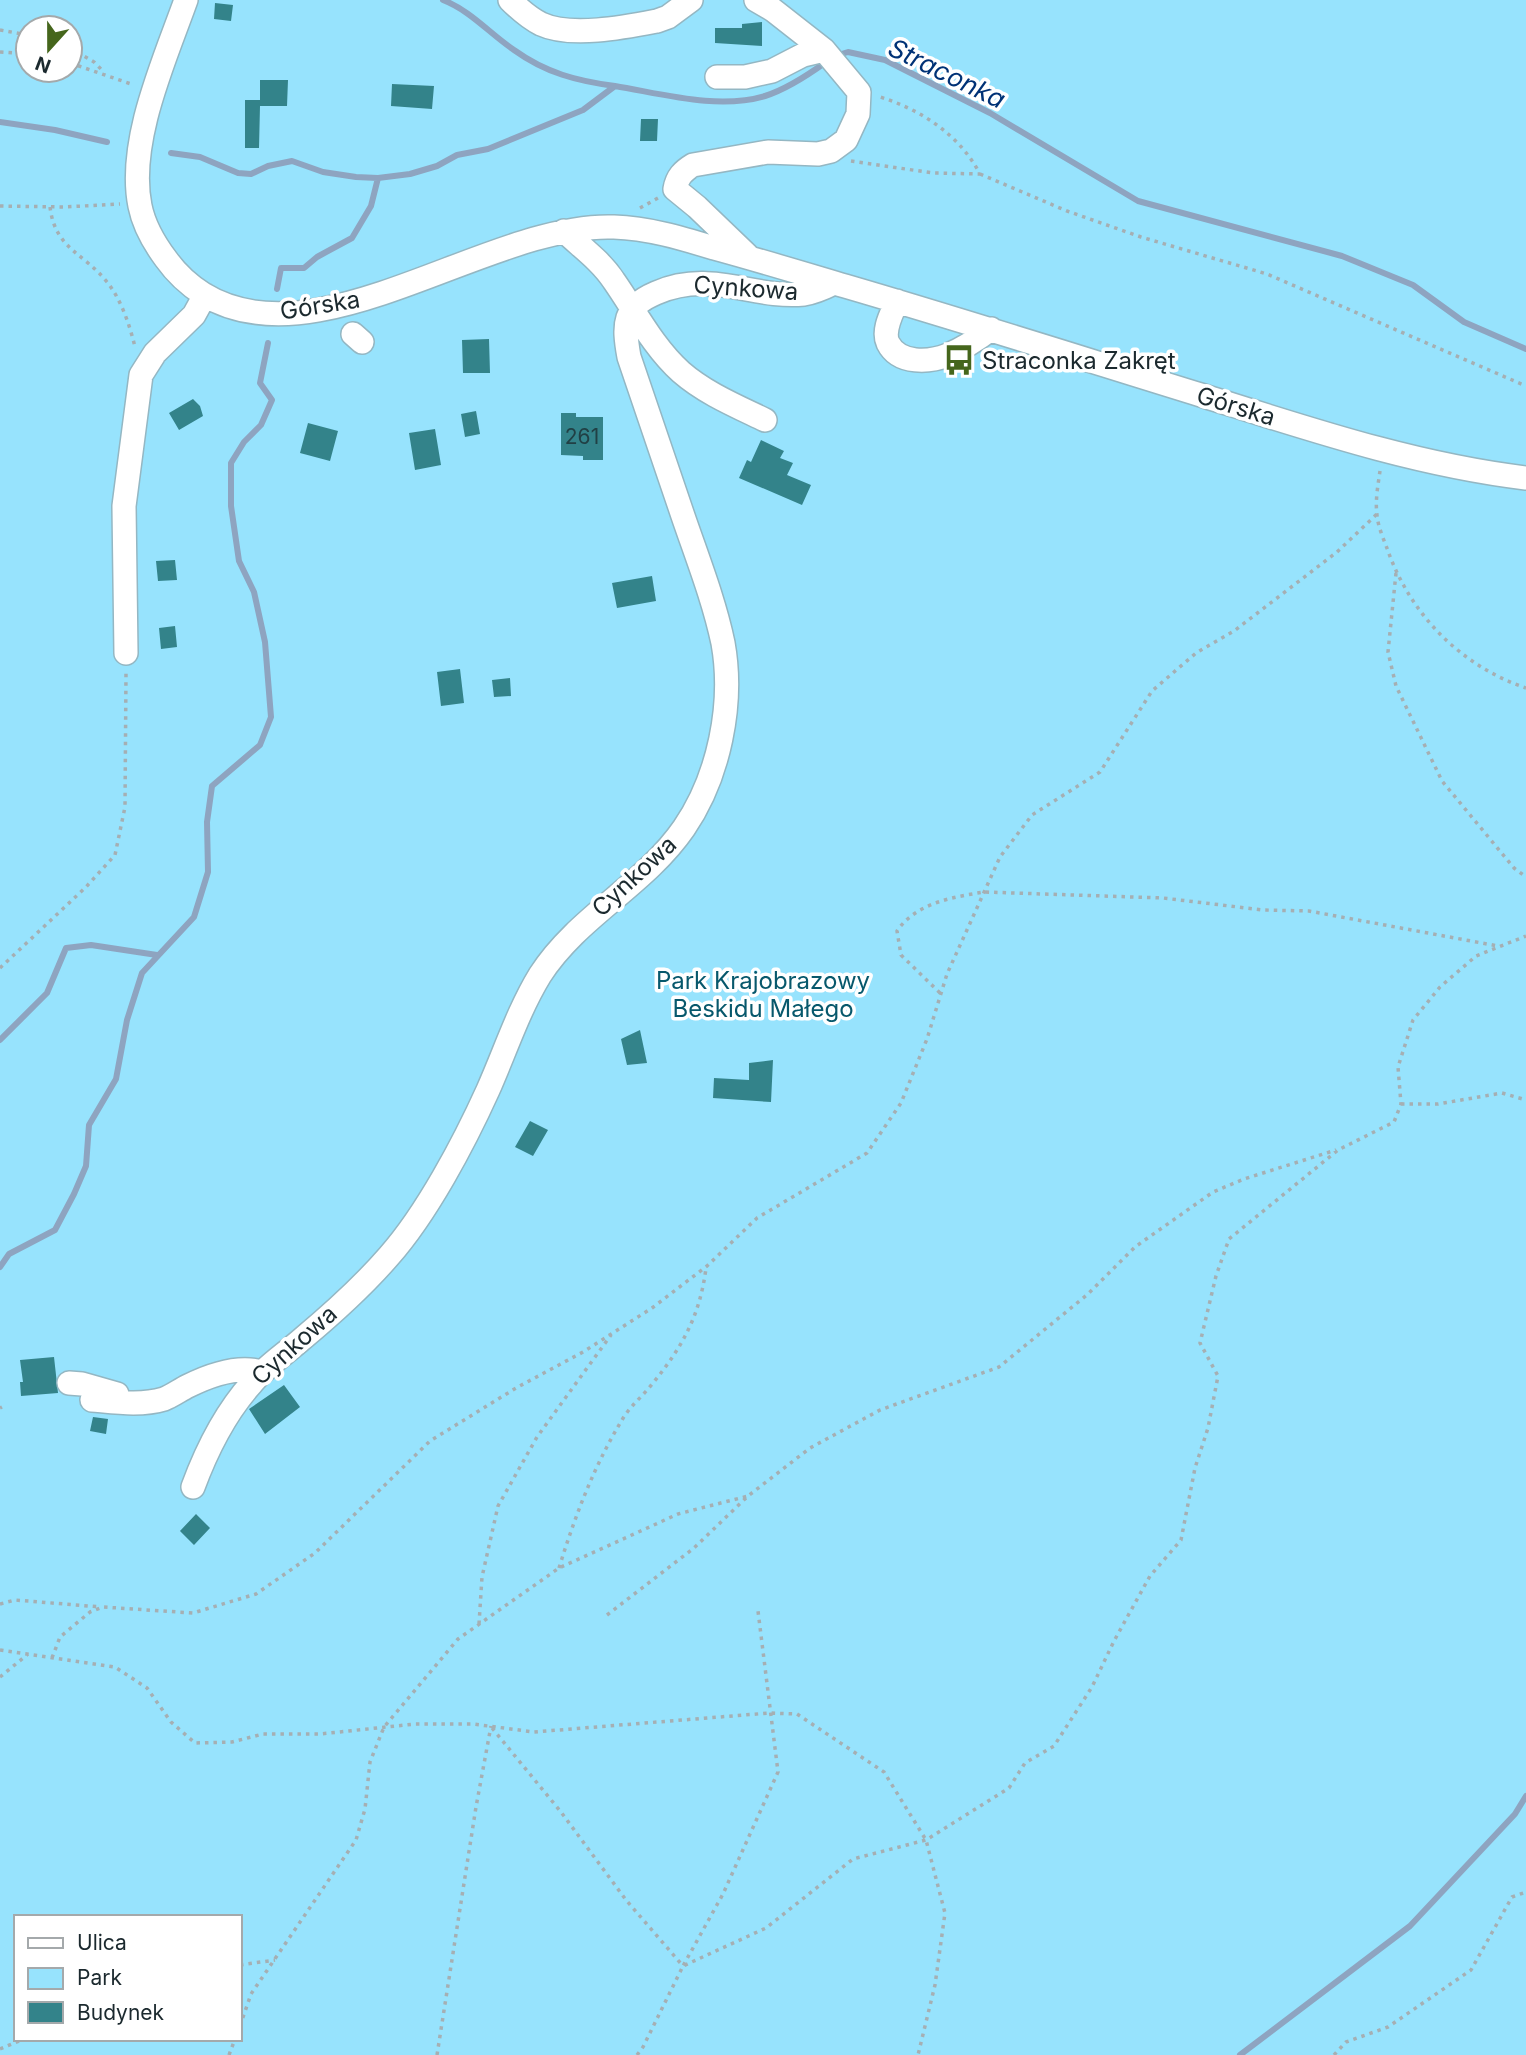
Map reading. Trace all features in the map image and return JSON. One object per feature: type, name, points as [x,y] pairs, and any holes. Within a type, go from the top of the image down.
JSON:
[{"type":"street","name":"Górska","points":[[186,0],[155,93],[140,156],[139,203],[144,220],[159,249],[187,282],[205,295],[248,310],[278,314],[311,311],[367,297],[527,241],[564,231],[598,227],[638,228],[897,301],[1281,420],[1436,463],[1526,478]]},
{"type":"street","points":[[510,0],[542,24],[577,31],[657,21],[668,17],[691,0]]},
{"type":"street","points":[[756,0],[795,26],[831,58],[859,92],[858,114],[846,140],[831,151],[818,154]]},
{"type":"street","points":[[717,77],[745,77],[772,71],[803,55],[831,58]]},
{"type":"street","name":"Górska","points":[[749,258],[697,207],[682,197],[675,189],[677,180],[693,165],[768,152],[818,154]]},
{"type":"street","points":[[564,231],[613,279],[631,309],[681,372],[711,393],[765,420]]},
{"type":"street","name":"Cynkowa","points":[[193,1487],[205,1455],[243,1393],[262,1371],[304,1338],[369,1277],[403,1238],[426,1203],[481,1104],[539,976],[570,936],[649,869],[673,842],[697,807],[711,773],[721,734],[725,700],[723,643],[629,358],[626,337],[631,309],[640,300],[684,284],[709,283],[782,294],[802,294],[816,292],[834,283]]},
{"type":"street","points":[[126,653],[124,506],[141,375],[155,353],[194,315],[205,295]]},
{"type":"street","points":[[897,301],[887,330],[888,343],[908,359],[920,361],[946,356],[991,330]]},
{"type":"street","points":[[92,1400],[139,1403],[164,1399],[217,1375],[248,1368],[262,1371]]},
{"type":"street","points":[[69,1383],[82,1384],[139,1403]]},
{"type":"path","points":[[84,56],[105,74]]},
{"type":"path","points":[[84,67],[155,93]]},
{"type":"path","points":[[859,92],[895,102],[945,130],[964,149],[980,174]]},
{"type":"path","points":[[818,154],[933,173],[980,174],[1067,211],[1141,237],[1267,274],[1526,386]]},
{"type":"path","points":[[0,206],[139,203]]},
{"type":"path","points":[[50,207],[57,234],[108,283],[135,344],[141,375]]},
{"type":"path","points":[[1382,448],[1377,514],[1396,573],[1412,601],[1430,625],[1452,647],[1526,688]]},
{"type":"path","points":[[0,1604],[15,1600],[193,1612],[256,1594],[315,1553],[429,1441],[652,1308],[707,1266],[757,1218],[867,1153],[901,1103],[927,1039],[947,974],[1000,857],[1032,815],[1100,772],[1152,691],[1196,653],[1234,631],[1326,560],[1377,514]]},
{"type":"path","points":[[1396,573],[1388,652],[1396,686],[1442,781],[1514,868],[1526,877]]},
{"type":"path","points":[[0,968],[86,887],[115,855],[125,807],[126,653]]},
{"type":"path","points":[[941,994],[901,955],[897,931],[904,920],[929,905],[984,892],[1163,898],[1263,910],[1310,911],[1500,947]]},
{"type":"path","points":[[607,1615],[694,1548],[748,1496],[810,1448],[880,1410],[999,1367],[1088,1294],[1135,1247],[1213,1192],[1244,1179],[1338,1150],[1394,1122],[1401,1104],[1398,1067],[1413,1020],[1440,987],[1476,956],[1526,936]]},
{"type":"path","points":[[1401,1104],[1438,1104],[1502,1093],[1526,1100]]},
{"type":"path","points":[[683,1966],[766,1928],[853,1858],[926,1840],[1009,1788],[1025,1763],[1054,1746],[1092,1687],[1150,1576],[1181,1540],[1195,1468],[1208,1428],[1218,1376],[1200,1343],[1216,1276],[1229,1239],[1338,1150]]},
{"type":"path","points":[[559,1568],[575,1518],[604,1451],[624,1416],[653,1384],[687,1337],[702,1296],[707,1266]]},
{"type":"path","points":[[479,1624],[482,1577],[498,1506],[537,1437],[612,1334]]},
{"type":"path","points":[[242,2020],[251,1994],[356,1840],[365,1809],[370,1762],[384,1727],[458,1639],[559,1568],[678,1514],[748,1496]]},
{"type":"path","points":[[52,1658],[60,1637],[90,1612],[103,1607]]},
{"type":"path","points":[[636,2055],[643,2047],[723,1894],[778,1772],[758,1611]]},
{"type":"path","points":[[0,1650],[115,1667],[147,1688],[171,1722],[195,1743],[232,1742],[263,1734],[320,1734],[415,1724],[473,1724],[534,1732],[769,1713],[797,1714],[884,1772],[926,1840],[945,1913],[935,1985],[918,2055]]},
{"type":"path","points":[[0,1677],[29,1654]]},
{"type":"path","points":[[491,1726],[561,1812],[626,1900],[683,1966]]},
{"type":"path","points":[[437,2055],[491,1726]]},
{"type":"path","points":[[1334,2055],[1346,2042],[1388,2027],[1471,1970],[1512,1897],[1526,1892]]},
{"type":"path","points":[[242,1965],[275,1960]]},
{"type":"path","points":[[0,2049],[19,2041]]},
{"type":"green space","name":"Park Krajobrazowy Beskidu Małego","points":[[0,0],[1526,0],[1526,2055],[0,2055]]},
{"type":"building","points":[[215,3],[233,5],[231,21],[214,19]]},
{"type":"building","points":[[762,22],[762,46],[715,43],[715,28],[742,28],[742,24]]},
{"type":"building","points":[[260,80],[288,80],[287,106],[260,106],[259,148],[245,148],[245,100],[260,100]]},
{"type":"building","points":[[392,84],[434,86],[432,109],[391,106]]},
{"type":"building","points":[[641,119],[658,119],[657,141],[640,141]]},
{"type":"building","points":[[489,339],[490,373],[463,373],[462,340]]},
{"type":"building","points":[[193,399],[200,406],[203,416],[179,430],[169,413]]},
{"type":"building","points":[[476,411],[480,434],[465,437],[461,414]]},
{"type":"building","points":[[561,413],[576,413],[576,417],[603,417],[603,460],[583,460],[583,456],[561,455]]},
{"type":"building","points":[[308,423],[338,431],[330,461],[300,453]]},
{"type":"building","points":[[435,429],[441,465],[415,470],[409,433]]},
{"type":"building","points":[[761,440],[784,451],[780,458],[793,463],[787,475],[811,485],[802,505],[739,478],[747,460],[751,462]]},
{"type":"building","points":[[175,560],[177,580],[158,581],[156,561]]},
{"type":"building","points":[[652,576],[656,601],[617,608],[612,583]]},
{"type":"building","points":[[175,626],[177,647],[161,649],[159,628]]},
{"type":"building","points":[[460,669],[464,703],[441,706],[437,672]]},
{"type":"building","points":[[510,678],[511,696],[494,697],[492,680]]},
{"type":"building","points":[[640,1030],[647,1063],[627,1065],[621,1039]]},
{"type":"building","points":[[773,1060],[771,1102],[713,1098],[714,1078],[749,1080],[749,1063]]},
{"type":"building","points":[[530,1121],[548,1130],[533,1156],[515,1147]]},
{"type":"building","points":[[54,1357],[58,1393],[21,1396],[20,1382],[23,1382],[20,1360]]},
{"type":"building","points":[[284,1385],[300,1407],[265,1434],[249,1409]]},
{"type":"building","points":[[93,1417],[108,1419],[106,1434],[90,1431]]},
{"type":"building","points":[[196,1514],[210,1528],[194,1545],[180,1531]]},
{"type":"waterway","points":[[443,0],[471,16],[538,65],[588,82],[615,86]]},
{"type":"waterway","name":"Straconka","points":[[835,56],[848,52],[885,60],[990,113],[1138,201],[1342,256],[1413,285],[1464,322],[1526,349]]},
{"type":"waterway","name":"Straconka","points":[[171,153],[200,157],[238,173],[251,174],[268,166],[292,161],[323,172],[356,177],[378,178],[410,174],[437,166],[457,155],[488,149],[583,110],[615,86],[690,99],[747,100],[781,90],[826,62]]},
{"type":"waterway","name":"Straconka","points":[[0,122],[55,130],[107,142]]},
{"type":"waterway","points":[[277,289],[281,268],[304,268],[317,257],[352,238],[371,206],[378,178]]},
{"type":"waterway","points":[[0,1267],[9,1254],[55,1230],[74,1194],[86,1166],[89,1125],[116,1079],[127,1020],[142,973],[194,917],[208,872],[207,822],[212,786],[260,745],[271,717],[265,642],[254,592],[239,561],[231,506],[231,463],[244,442],[261,425],[272,400],[260,383],[268,343]]},
{"type":"waterway","points":[[0,1040],[47,993],[66,948],[91,945],[157,955]]},
{"type":"waterway","points":[[1240,2055],[1410,1926],[1515,1814],[1526,1796]]},
{"type":"place","name":"Straconka Zakręt","points":[[959,360]]}]
